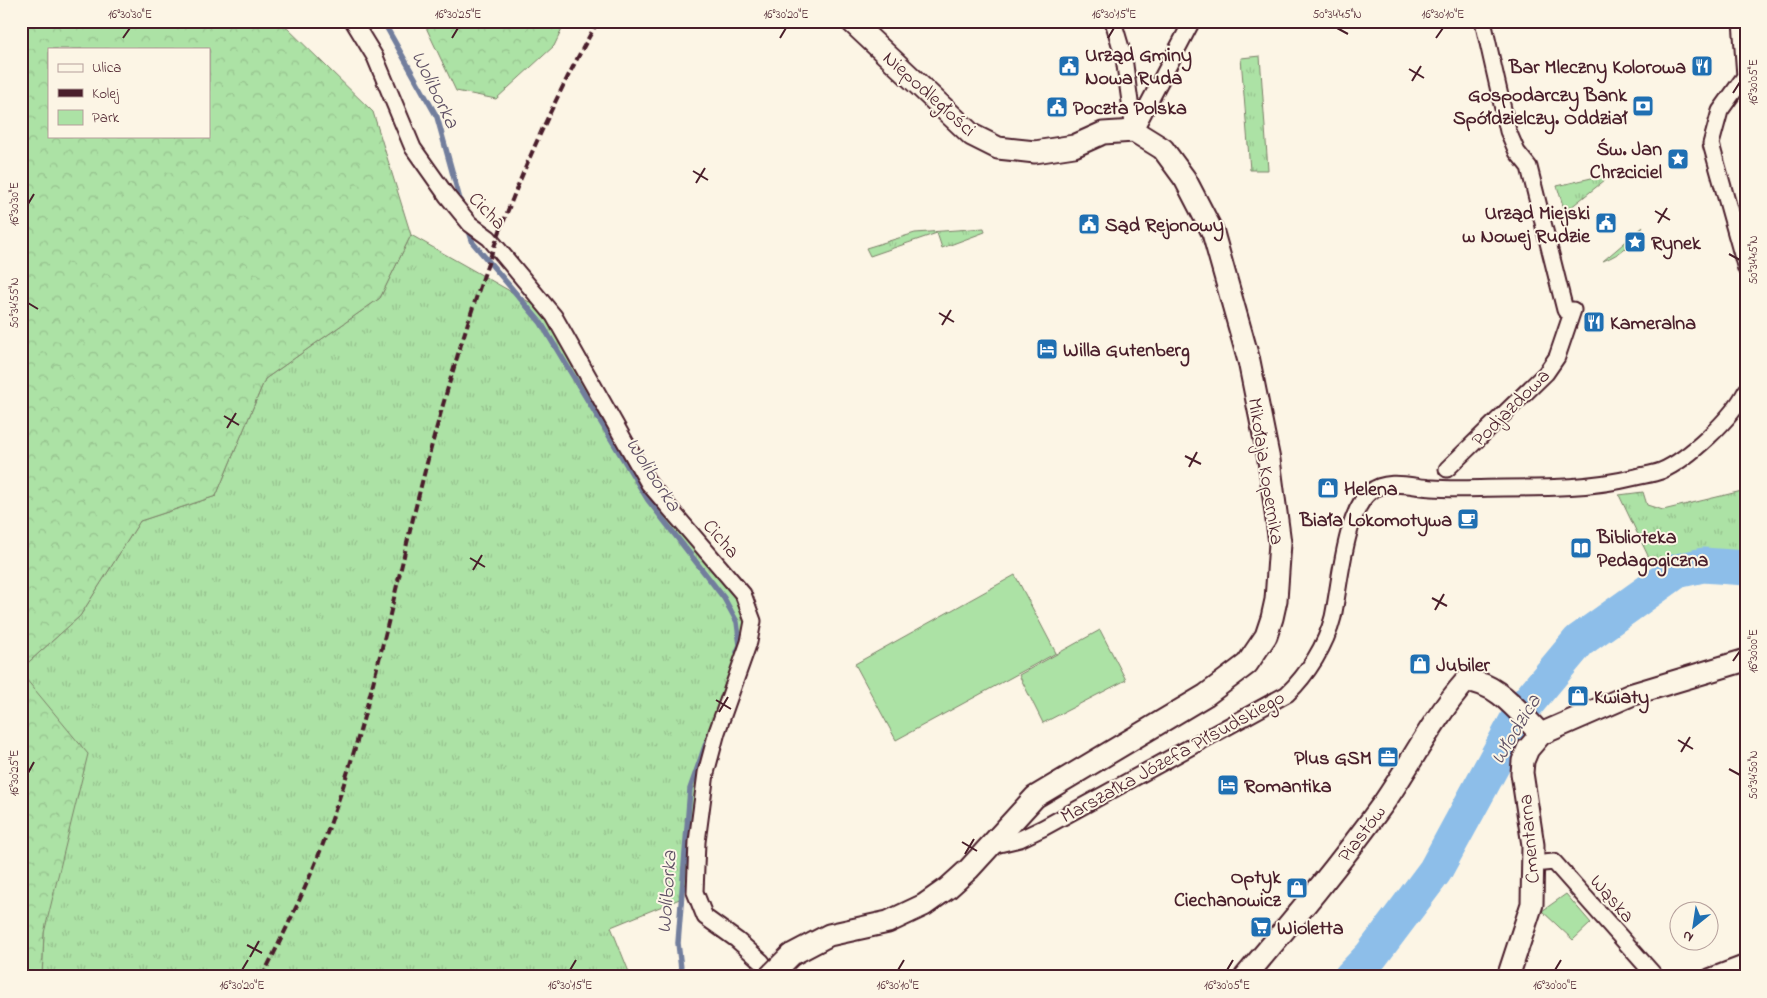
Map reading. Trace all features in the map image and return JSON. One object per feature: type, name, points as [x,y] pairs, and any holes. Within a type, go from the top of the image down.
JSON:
[{"type":"street","name":"Cicha","points":[[353,21],[375,57],[413,148],[447,196],[470,224],[489,238],[554,316],[649,484],[743,594],[753,621],[748,642],[717,732],[706,773],[697,842],[695,892],[705,917],[737,940],[765,968],[778,977]]},
{"type":"street","name":"Niepodległości","points":[[851,21],[972,135],[998,148],[1035,152],[1074,146],[1103,133],[1134,131]]},
{"type":"street","points":[[1113,21],[1124,58],[1134,131]]},
{"type":"street","points":[[1134,131],[1192,21]]},
{"type":"street","name":"Podjazdowa","points":[[1447,469],[1546,373],[1557,357],[1573,310],[1565,310],[1529,168],[1517,152],[1508,131],[1483,21]]},
{"type":"street","points":[[1741,21],[1746,76],[1720,111],[1711,144],[1746,269]]},
{"type":"street","name":"Mikołaja Kopernika","points":[[991,846],[1035,796],[1206,695],[1247,664],[1266,636],[1276,600],[1280,543],[1269,460],[1249,361],[1213,233],[1185,179],[1163,149],[1134,131]]},
{"type":"street","name":"Marszałka Józefa Piłsudskiego","points":[[991,846],[1020,839],[1043,828],[1287,694],[1301,681],[1318,654],[1332,619],[1350,528],[1360,502],[1371,491],[1386,485],[1434,488],[1569,488],[1608,484],[1661,471],[1686,455],[1707,437],[1734,408],[1746,391]]},
{"type":"street","points":[[1537,731],[1633,694],[1746,660]]},
{"type":"street","name":"Piastów","points":[[1245,977],[1315,894],[1366,826],[1466,681],[1487,685],[1510,703],[1537,731]]},
{"type":"street","name":"Cmentarna","points":[[1508,977],[1532,904],[1533,845],[1522,773],[1523,761],[1537,731]]},
{"type":"street","points":[[765,968],[829,935],[888,922],[924,905],[948,888],[991,846]]},
{"type":"street","name":"Wąska","points":[[1533,864],[1554,862],[1656,977]]},
{"type":"street","points":[[1708,977],[1746,963]]},
{"type":"green space","points":[[21,21],[280,21],[373,112],[411,235],[380,298],[265,379],[216,496],[140,521],[80,616],[21,669]]},
{"type":"green space","points":[[423,21],[566,21],[554,46],[496,99],[456,91]]},
{"type":"green space","points":[[1260,56],[1268,170],[1250,170],[1241,58]]},
{"type":"green space","points":[[1600,176],[1605,180],[1565,212],[1557,186]]},
{"type":"green space","points":[[1643,227],[1626,248],[1603,261]]},
{"type":"green space","points":[[984,228],[985,232],[942,248],[937,233],[870,256],[866,248],[915,233]]},
{"type":"green space","points":[[411,235],[554,316],[649,484],[743,594],[753,621],[717,732],[697,842],[682,898],[611,927],[631,977],[42,977],[44,933],[21,669],[80,616],[140,521],[216,496],[265,379],[380,298]]},
{"type":"green space","points":[[1746,490],[1746,568],[1711,565],[1692,567],[1661,583],[1619,495],[1643,492],[1647,505],[1663,510]]},
{"type":"green space","points":[[1015,575],[1056,653],[896,740],[855,664]]},
{"type":"green space","points":[[1100,630],[1126,680],[1043,723],[1019,675]]},
{"type":"green space","points":[[21,673],[88,754],[44,933],[42,977],[21,977]]},
{"type":"green space","points":[[1566,894],[1591,923],[1573,940],[1542,911]]},
{"type":"waterway","name":"Woliborka","points":[[383,21],[437,117],[462,207]]},
{"type":"waterway","name":"Woliborka","points":[[468,228],[473,243],[541,323],[648,500],[724,598],[737,622],[740,645],[737,652]]},
{"type":"waterway","name":"Włodzica","points":[[1351,977],[1371,956],[1435,871],[1524,707],[1579,641],[1677,571],[1703,565],[1746,568]]},
{"type":"waterway","name":"Woliborka","points":[[682,977],[678,943],[690,789],[710,732]]},
{"type":"railway","points":[[262,977],[310,876],[327,834],[349,768],[374,677],[431,448],[481,283],[522,176],[545,123],[598,21]]},
{"type":"place","name":"Urząd Gminy Nowa Ruda","points":[[1069,66]]},
{"type":"place","name":"Bar Mleczny Kolorowa","points":[[1702,66]]},
{"type":"place","name":"Gospodarczy Bank Spółdzielczy. Oddział","points":[[1643,106]]},
{"type":"place","name":"Poczta Polska","points":[[1057,107]]},
{"type":"place","name":"Św. Jan Chrzciciel","points":[[1678,159]]},
{"type":"place","name":"Urząd Miejski w Nowej Rudzie","points":[[1606,223]]},
{"type":"place","name":"Sąd Rejonowy","points":[[1089,224]]},
{"type":"place","name":"Rynek","points":[[1635,242]]},
{"type":"place","name":"Kameralna","points":[[1594,322]]},
{"type":"place","name":"Willa Gutenberg","points":[[1047,349]]},
{"type":"place","name":"Helena","points":[[1328,488]]},
{"type":"place","name":"Biała Lokomotywa","points":[[1468,519]]},
{"type":"place","name":"Biblioteka Pedagogiczna","points":[[1581,548]]},
{"type":"place","name":"Jubiler","points":[[1420,664]]},
{"type":"place","name":"Kwiaty","points":[[1578,696]]},
{"type":"place","name":"Plus GSM","points":[[1388,757]]},
{"type":"place","name":"Romantika","points":[[1228,785]]},
{"type":"place","name":"Optyk Ciechanowicz","points":[[1297,888]]},
{"type":"place","name":"Wioletta","points":[[1261,927]]}]
